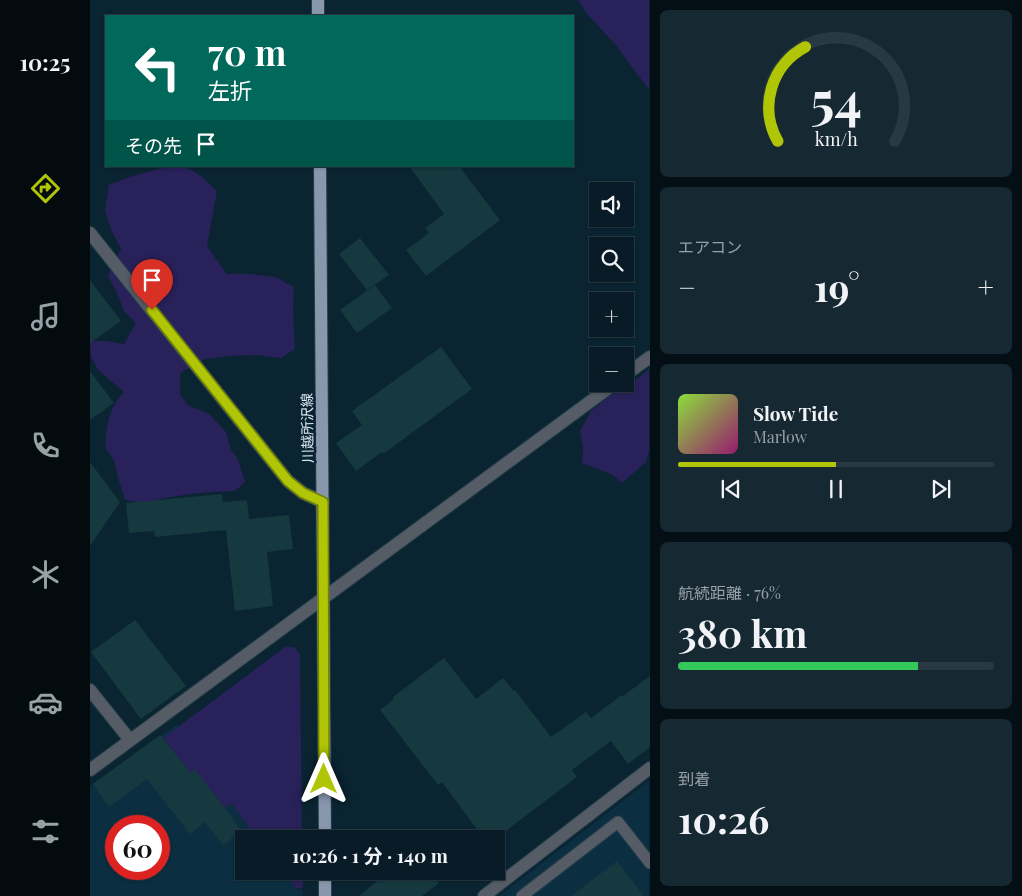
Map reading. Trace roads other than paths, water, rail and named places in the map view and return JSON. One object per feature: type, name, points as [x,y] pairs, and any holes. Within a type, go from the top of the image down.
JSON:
[{"type":"main road","points":[[318,0],[318,15]]},
{"type":"main road","name":"川越所沢線","points":[[320,167],[325,830]]},
{"type":"main road","points":[[325,880],[325,896]]},
{"type":"street","points":[[90,233],[288,481],[303,493],[323,502]]},
{"type":"street","points":[[634,369],[650,357]]},
{"type":"street","points":[[90,770],[603,392]]},
{"type":"street","points":[[90,690],[130,740]]},
{"type":"street","points":[[484,896],[650,768]]},
{"type":"lane","points":[[522,896],[618,822],[650,863]]}]
